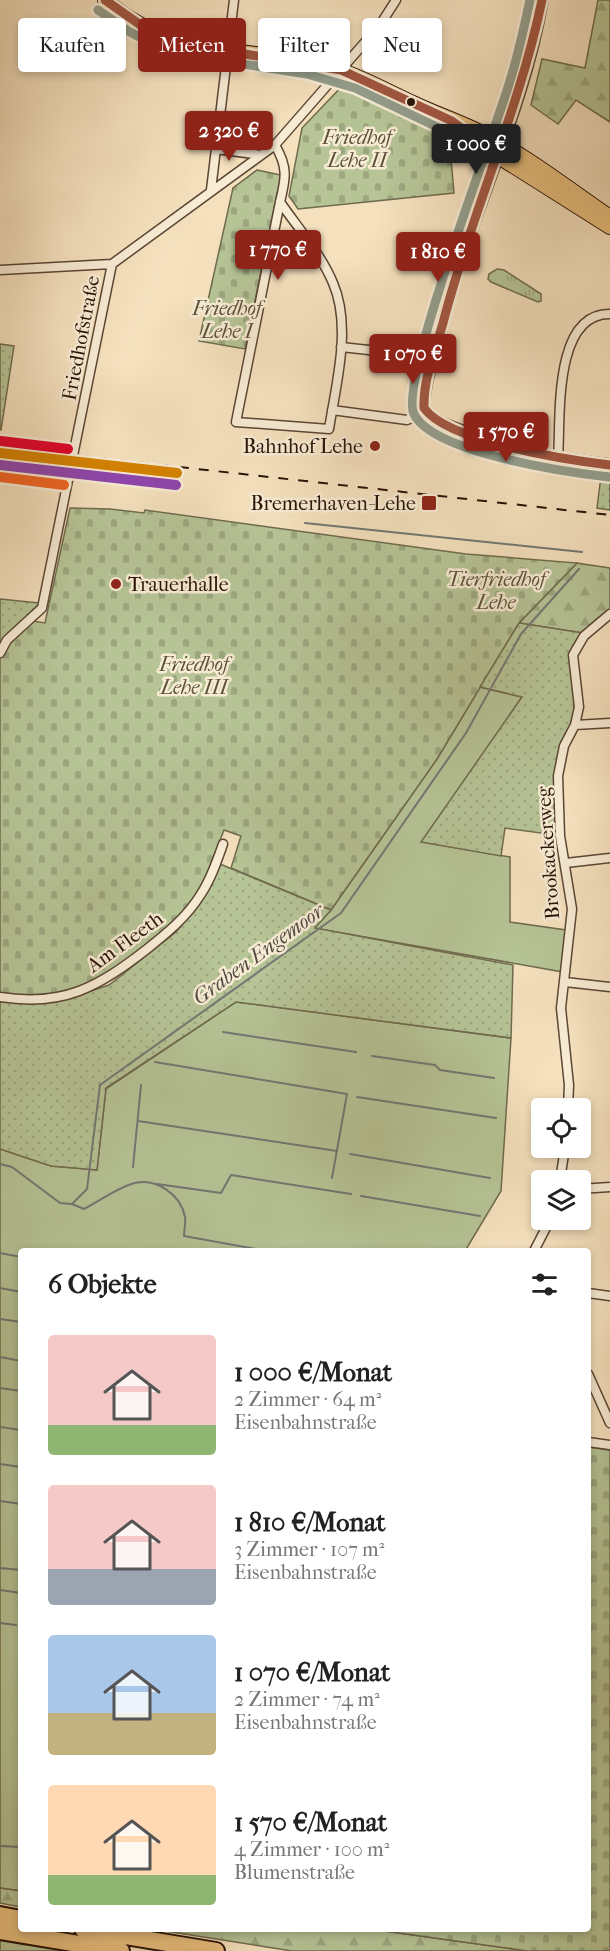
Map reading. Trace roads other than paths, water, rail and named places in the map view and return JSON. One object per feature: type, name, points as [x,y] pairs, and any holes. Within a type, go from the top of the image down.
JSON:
[{"type":"highway","points":[[0,1915],[18,1918]]},
{"type":"highway","points":[[0,1931],[121,1951]]},
{"type":"highway","points":[[101,1932],[216,1951]]},
{"type":"main road","points":[[105,0],[138,22]]},
{"type":"main road","points":[[118,0],[132,19]]},
{"type":"main road","points":[[345,72],[482,133],[500,150],[610,227]]},
{"type":"main road","points":[[500,150],[610,217]]},
{"type":"street","points":[[232,18],[234,0]]},
{"type":"street","name":"Friedhofstraße","points":[[350,60],[380,25],[396,0]]},
{"type":"street","points":[[542,0],[528,69],[453,282],[424,404],[426,412],[435,420],[504,448],[558,459],[610,465]]},
{"type":"street","points":[[211,190],[225,72]]},
{"type":"street","name":"Friedhofstraße","points":[[66,483],[112,264],[275,145],[339,72]]},
{"type":"street","points":[[275,145],[285,162],[285,180],[280,202],[236,423],[329,429],[341,347],[340,314],[334,284],[280,202]]},
{"type":"street","points":[[216,149],[261,155]]},
{"type":"street","points":[[0,270],[112,264]]},
{"type":"street","points":[[558,459],[563,375],[568,348],[586,322],[610,314]]},
{"type":"street","points":[[341,347],[434,357]]},
{"type":"street","points":[[332,410],[407,420],[426,412]]},
{"type":"street","points":[[0,466],[56,476],[66,483],[42,608],[7,640],[0,652]]},
{"type":"street","name":"Brookackerweg","points":[[568,1098],[561,1008],[572,909],[560,833],[558,776],[564,746],[575,725],[579,707],[573,655],[584,636],[610,614]]},
{"type":"street","points":[[575,725],[610,723]]},
{"type":"street","name":"Am Fleeth","points":[[0,997],[38,1000],[61,998],[104,981],[176,926],[201,896],[224,844]]},
{"type":"street","points":[[566,863],[610,858]]},
{"type":"street","points":[[565,982],[610,987]]},
{"type":"street","points":[[591,1188],[610,1187]]},
{"type":"street","points":[[536,1248],[545,1230]]},
{"type":"street","points":[[591,1293],[610,1296]]},
{"type":"street","points":[[591,1381],[610,1423]]},
{"type":"street","points":[[591,1442],[610,1445]]},
{"type":"waterway","points":[[305,523],[582,552]]},
{"type":"waterway","name":"Graben Engemoor","points":[[72,1204],[87,1189],[100,1085],[341,913],[466,733],[521,634],[579,569]]},
{"type":"waterway","points":[[223,1032],[356,1052]]},
{"type":"waterway","points":[[372,1056],[435,1065],[440,1070],[494,1078]]},
{"type":"waterway","points":[[155,1062],[347,1094],[332,1178]]},
{"type":"waterway","points":[[133,1167],[141,1085]]},
{"type":"waterway","points":[[357,1097],[496,1118]]},
{"type":"waterway","points":[[138,1121],[337,1151]]},
{"type":"waterway","points":[[350,1154],[490,1178]]},
{"type":"waterway","points":[[0,1164],[12,1167],[60,1203],[72,1204],[84,1209],[129,1185],[152,1183],[167,1190],[179,1202],[185,1217],[184,1236],[250,1248]]},
{"type":"waterway","points":[[157,1184],[221,1193],[231,1175],[351,1194]]},
{"type":"waterway","points":[[361,1196],[480,1216]]},
{"type":"waterway","points":[[0,1253],[18,1256]]},
{"type":"waterway","points":[[0,1288],[18,1291]]},
{"type":"waterway","points":[[0,1319],[18,1322]]},
{"type":"waterway","points":[[0,1357],[18,1360]]},
{"type":"waterway","points":[[0,1388],[18,1391]]},
{"type":"waterway","points":[[0,1427],[18,1430]]},
{"type":"waterway","points":[[0,1464],[18,1467]]},
{"type":"waterway","points":[[0,1501],[18,1504]]},
{"type":"waterway","points":[[0,1568],[18,1570]]},
{"type":"waterway","points":[[0,1590],[18,1593]]},
{"type":"waterway","points":[[0,1623],[16,1625]]},
{"type":"waterway","points":[[0,1846],[18,1847]]},
{"type":"railway","points":[[0,447],[610,515]]},
{"type":"place","name":"Bahnhof Lehe","points":[[375,446]]},
{"type":"place","name":"Bremerhaven-Lehe","points":[[429,503]]},
{"type":"place","name":"Trauerhalle","points":[[116,584]]},
{"type":"park label","name":"Friedhof Lehe II","points":[[357,148]]},
{"type":"park label","name":"Friedhof Lehe I","points":[[227,320]]},
{"type":"park label","name":"Tierfriedhof Lehe","points":[[496,590]]},
{"type":"park label","name":"Friedhof Lehe III","points":[[194,676]]}]
